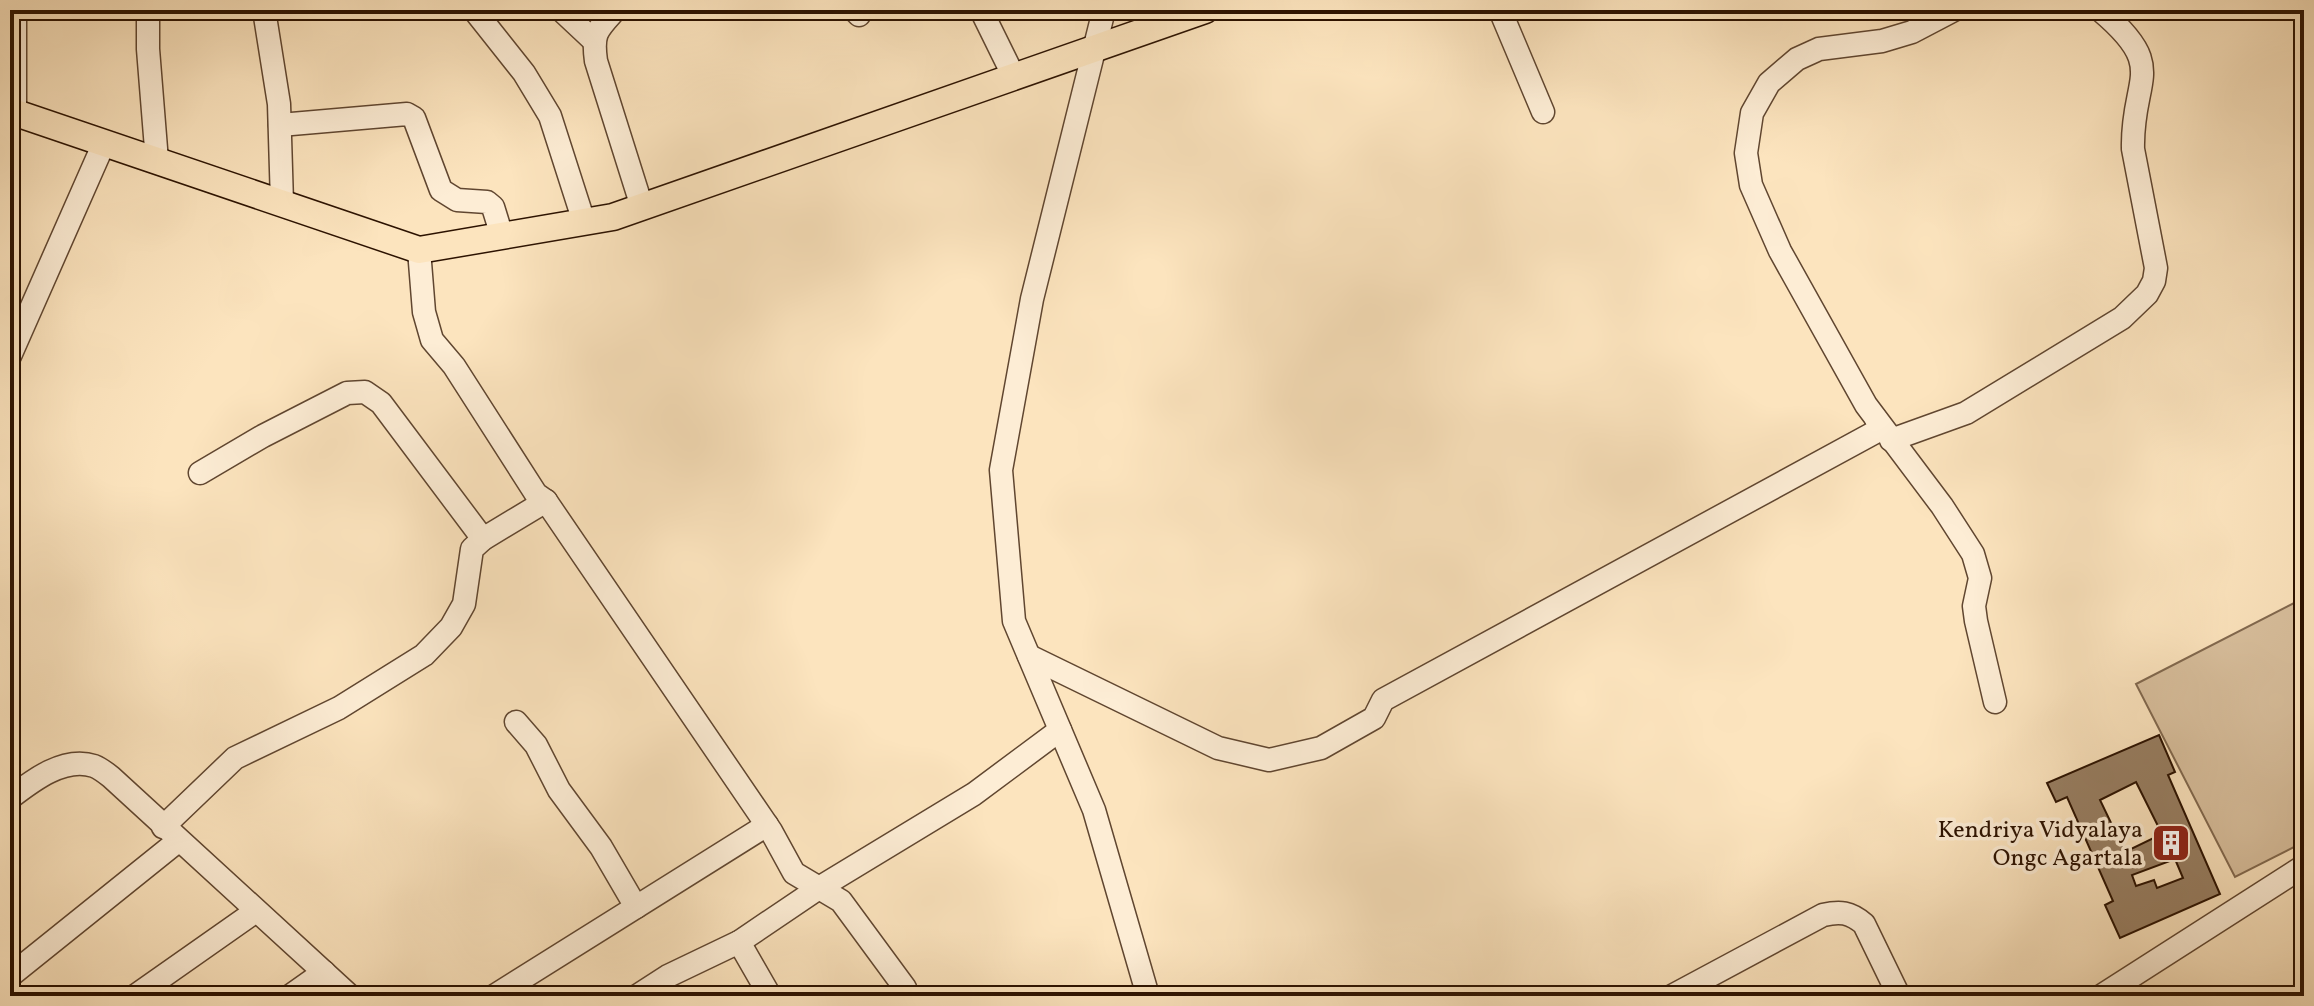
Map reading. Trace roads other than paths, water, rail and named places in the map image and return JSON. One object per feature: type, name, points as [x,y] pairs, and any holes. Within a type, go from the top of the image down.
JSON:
[{"type":"main road","points":[[12,112],[419,250],[613,217],[1205,10]]},
{"type":"street","points":[[12,112],[15,10]]},
{"type":"street","points":[[148,10],[157,161]]},
{"type":"street","points":[[264,10],[279,104],[282,203]]},
{"type":"street","points":[[474,10],[524,73],[550,116],[584,222]]},
{"type":"street","points":[[561,10],[593,40]]},
{"type":"street","points":[[615,10],[598,29],[593,40],[596,61],[642,207]]},
{"type":"street","points":[[981,10],[1014,77]]},
{"type":"street","points":[[1104,10],[1032,299],[1001,470],[1014,621],[1094,810],[1148,996]]},
{"type":"street","points":[[1500,10],[1543,112]]},
{"type":"street","points":[[1029,656],[1218,748],[1245,757],[1269,760],[1321,748],[1374,718],[1383,700],[1881,429],[1780,251],[1751,185],[1746,153],[1752,113],[1769,83],[1797,59],[1819,49],[1882,41],[1912,32],[1954,10]]},
{"type":"street","points":[[1891,440],[1966,413],[2122,318],[2147,294],[2154,281],[2156,268],[2132,133],[2144,69],[2137,50],[2122,29],[2100,10]]},
{"type":"street","points":[[280,125],[407,114],[414,118],[441,190],[457,200],[487,202],[493,207],[502,236]]},
{"type":"street","points":[[10,356],[104,143]]},
{"type":"street","points":[[419,250],[424,312],[432,340],[454,366],[536,494],[546,501],[767,825],[794,873],[841,901],[905,988],[897,996]]},
{"type":"street","points":[[200,473],[347,393],[365,392],[381,403],[483,539]]},
{"type":"street","points":[[1876,419],[1942,506],[1979,567],[1974,606],[1995,702]]},
{"type":"street","points":[[10,976],[171,834],[235,758],[339,708],[424,655],[451,627],[464,604],[472,549],[483,539],[546,501]]},
{"type":"street","points":[[516,722],[536,745],[559,790],[601,847],[636,907]]},
{"type":"street","points":[[637,996],[668,976],[739,942],[819,888],[974,794],[1060,730]]},
{"type":"street","points":[[10,798],[33,780],[70,764],[94,766],[111,777],[350,996]]},
{"type":"street","points":[[494,996],[767,825]]},
{"type":"street","points":[[2101,996],[2304,866]]},
{"type":"street","points":[[135,996],[256,911]]},
{"type":"street","points":[[1672,996],[1823,915],[1839,912],[1854,916],[1864,924],[1899,996]]},
{"type":"street","points":[[739,942],[770,996]]},
{"type":"street","points":[[290,996],[324,972]]},
{"type":"place","name":"Kendriya Vidyalaya Ongc Agartala","points":[[2171,843]]}]
